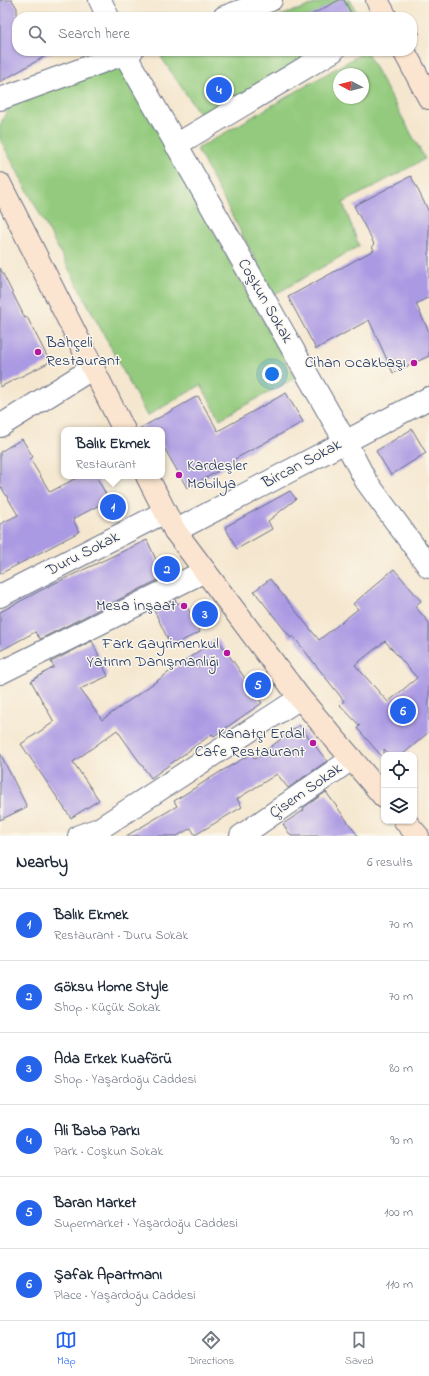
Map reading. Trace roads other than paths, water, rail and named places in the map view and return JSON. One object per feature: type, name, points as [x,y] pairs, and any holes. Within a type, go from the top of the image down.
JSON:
[{"type":"street","points":[[100,0],[106,12]]},
{"type":"street","points":[[238,12],[271,0]]},
{"type":"street","points":[[377,0],[383,12]]},
{"type":"street","points":[[0,99],[115,56]]},
{"type":"street","name":"Coşkun Sokak","points":[[128,56],[176,145],[345,441],[366,481],[429,567]]},
{"type":"street","points":[[176,145],[325,56]]},
{"type":"street","points":[[407,56],[429,98]]},
{"type":"street","points":[[0,184],[122,427]]},
{"type":"street","points":[[0,426],[93,368]]},
{"type":"street","name":"Bircan Sokak","points":[[170,521],[345,441],[429,398]]},
{"type":"street","points":[[149,479],[170,521],[205,571],[300,698],[381,793]]},
{"type":"street","name":"Duru Sokak","points":[[0,596],[170,521]]},
{"type":"street","points":[[0,673],[205,571]]},
{"type":"street","points":[[79,836],[99,829],[300,698]]},
{"type":"street","name":"Çisem Sokak","points":[[241,836],[343,766],[351,758]]},
{"type":"street","points":[[408,824],[418,836]]},
{"type":"place","name":"Ali Baba Parkı","points":[[219,90]]},
{"type":"place","name":"Bahçeli Restaurant","points":[[38,352]]},
{"type":"place","name":"Cihan Ocakbaşı","points":[[414,363]]},
{"type":"place","name":"Kardeşler Mobilya","points":[[179,475]]},
{"type":"place","name":"Balık Ekmek","points":[[113,507]]},
{"type":"place","name":"Göksu Home Style","points":[[167,569]]},
{"type":"place","name":"Mesa İnşaat","points":[[184,606]]},
{"type":"place","name":"Ada Erkek Kuaförü","points":[[205,614]]},
{"type":"place","name":"Fark Gayrimenkul Yatırım Danışmanlığı","points":[[227,653]]},
{"type":"place","name":"Baran Market","points":[[258,685]]},
{"type":"place","name":"Şafak Apartmanı","points":[[403,711]]},
{"type":"place","name":"Kanatçı Erdal Cafe Restaurant","points":[[313,743]]}]
